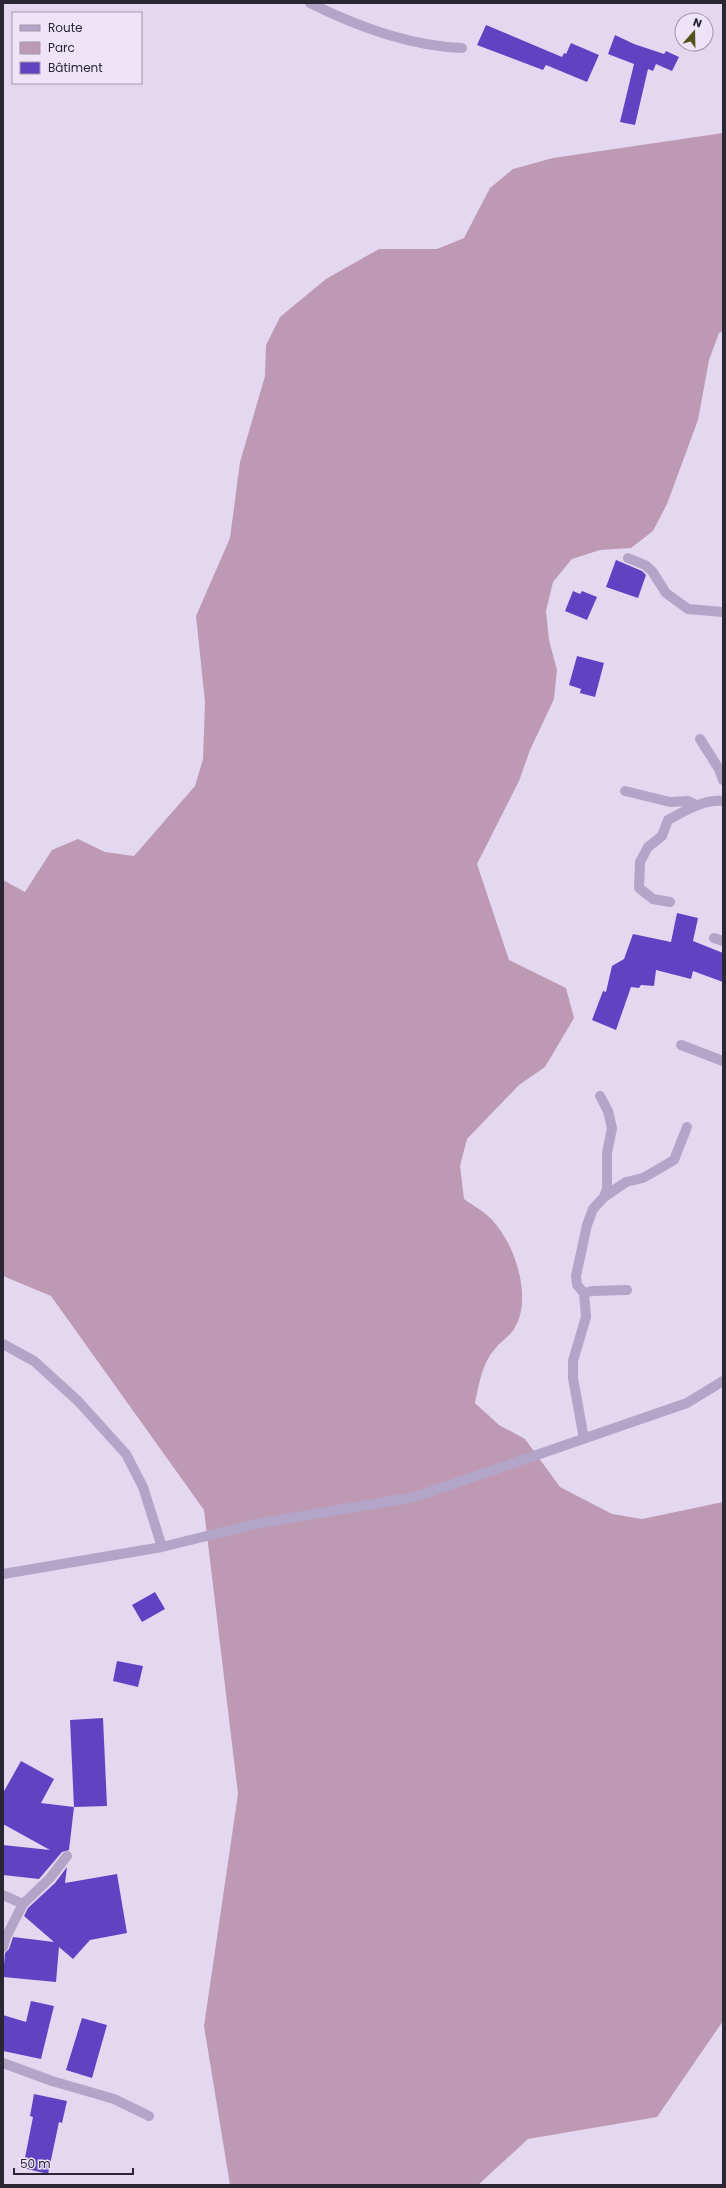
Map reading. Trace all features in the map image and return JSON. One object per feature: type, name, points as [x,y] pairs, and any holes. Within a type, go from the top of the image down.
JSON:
[{"type":"street","points":[[310,3],[404,41],[435,47],[462,48]]},
{"type":"street","points":[[628,558],[645,564],[652,571],[666,593],[688,608],[723,612]]},
{"type":"street","points":[[700,739],[720,769],[723,780]]},
{"type":"street","points":[[625,792],[670,802],[688,801],[696,805]]},
{"type":"street","points":[[670,902],[653,900],[639,888],[640,862],[648,847],[662,836],[668,820],[696,805],[713,800],[723,801]]},
{"type":"street","points":[[681,1045],[723,1061]]},
{"type":"street","points":[[600,1096],[608,1111],[612,1128],[607,1153],[607,1189],[604,1197]]},
{"type":"street","points":[[584,1439],[572,1378],[574,1360],[586,1316],[584,1293],[577,1286],[576,1276],[587,1224],[593,1209],[604,1197],[626,1182],[643,1178],[674,1160],[687,1127]]},
{"type":"street","points":[[584,1293],[592,1291],[627,1290]]},
{"type":"street","points":[[3,1344],[34,1361],[78,1400],[126,1454],[143,1487],[162,1547]]},
{"type":"street","points":[[3,1574],[162,1547],[255,1524],[415,1496],[688,1403],[723,1381]]},
{"type":"street","points":[[3,1947],[6,1937],[23,1904],[50,1878],[67,1856]]},
{"type":"street","points":[[3,1895],[23,1904]]},
{"type":"street","points":[[3,2063],[52,2081],[114,2099],[149,2116]]},
{"type":"green space","points":[[723,133],[723,331],[719,333],[709,360],[698,420],[667,504],[653,531],[631,548],[600,550],[572,559],[553,582],[546,611],[549,640],[557,670],[554,699],[530,750],[519,781],[477,864],[509,960],[566,988],[574,1018],[545,1067],[519,1085],[467,1139],[460,1166],[464,1199],[486,1214],[498,1227],[513,1254],[521,1286],[522,1302],[520,1316],[512,1332],[497,1346],[487,1361],[482,1374],[475,1403],[499,1425],[525,1439],[560,1487],[612,1514],[642,1519],[723,1502],[723,2021],[657,2117],[528,2139],[478,2185],[230,2185],[204,2026],[238,1794],[204,1510],[51,1296],[3,1276],[3,880],[25,892],[52,850],[78,839],[105,852],[134,856],[195,786],[203,759],[205,702],[196,616],[230,538],[240,462],[265,376],[266,345],[280,317],[326,279],[379,249],[437,249],[464,238],[490,188],[513,169],[553,158]]},
{"type":"building","points":[[486,25],[562,57],[564,53],[566,54],[571,43],[599,55],[587,82],[546,65],[543,70],[477,45]]},
{"type":"building","points":[[615,35],[634,44],[664,54],[666,51],[679,57],[672,71],[656,64],[653,71],[648,69],[635,125],[620,122],[634,64],[608,54]]},
{"type":"building","points":[[616,560],[642,571],[646,575],[638,598],[606,587]]},
{"type":"building","points":[[573,591],[580,594],[582,591],[597,597],[587,620],[565,611]]},
{"type":"building","points":[[577,656],[604,663],[595,697],[580,693],[581,689],[569,685]]},
{"type":"building","points":[[677,913],[698,918],[693,941],[723,953],[723,982],[693,971],[691,979],[656,970],[654,986],[641,985],[639,988],[631,987],[616,1030],[592,1020],[603,991],[606,992],[612,966],[624,959],[633,934],[671,942]]},
{"type":"building","points":[[155,1592],[165,1609],[142,1622],[132,1605]]},
{"type":"building","points":[[117,1661],[143,1666],[138,1687],[113,1681]]},
{"type":"building","points":[[103,1718],[107,1806],[74,1807],[70,1720]]},
{"type":"building","points":[[21,1761],[54,1779],[41,1803],[74,1807],[69,1850],[62,1852],[39,1879],[3,1875],[3,1845],[50,1850],[3,1824],[3,1793]]},
{"type":"building","points":[[67,1867],[65,1883],[117,1874],[127,1933],[90,1940],[73,1959],[59,1947],[56,1982],[3,1977],[5,1953],[9,1949],[13,1937],[54,1942],[24,1916],[28,1908],[55,1883]]},
{"type":"building","points":[[31,2001],[54,2006],[41,2059],[3,2051],[3,2015],[26,2022]]},
{"type":"building","points":[[82,2018],[107,2025],[92,2078],[66,2070]]},
{"type":"building","points":[[34,2094],[67,2101],[62,2123],[59,2122],[48,2174],[23,2168],[33,2117],[30,2116]]}]
